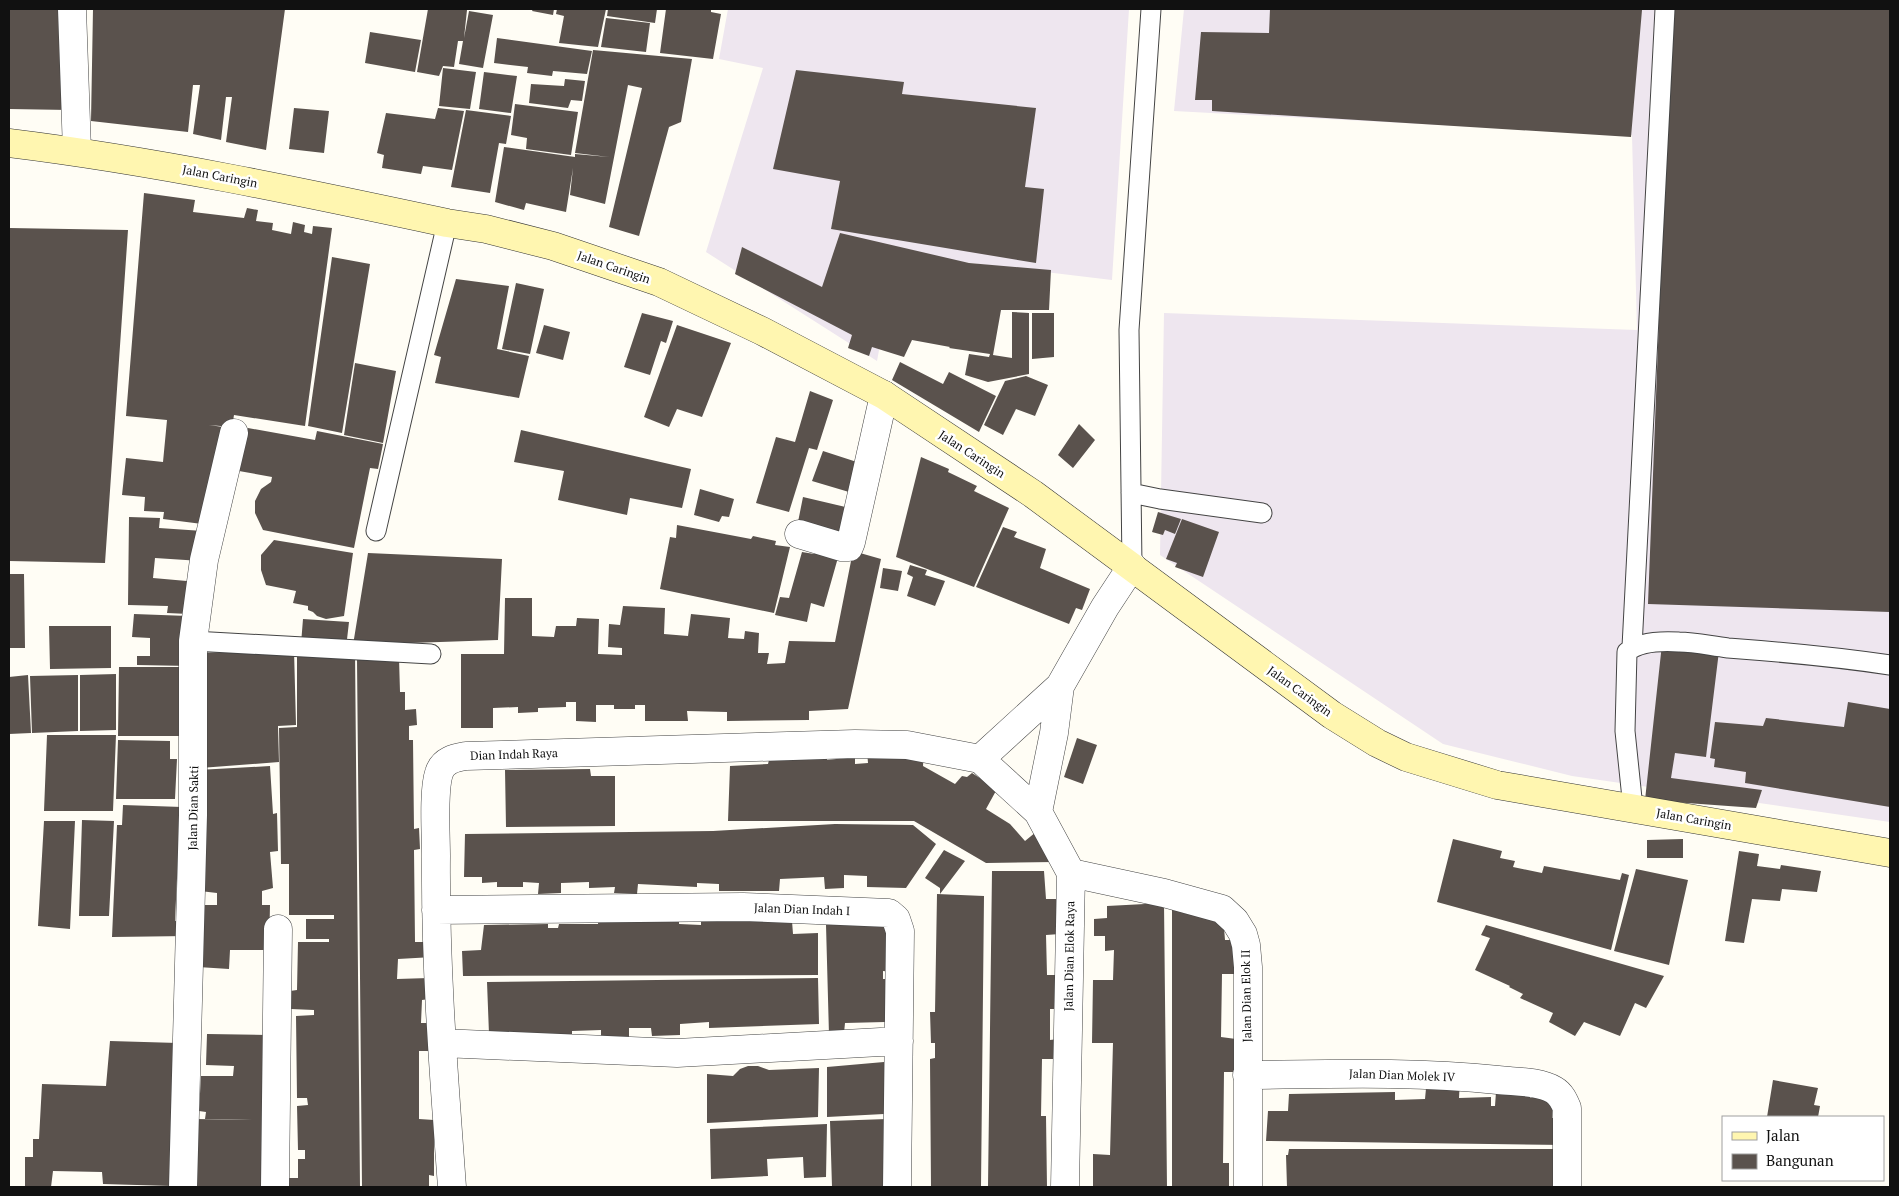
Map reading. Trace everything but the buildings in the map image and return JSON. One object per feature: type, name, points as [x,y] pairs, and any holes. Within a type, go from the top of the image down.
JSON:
[{"type":"main road","name":"Jalan Caringin","points":[[9,143],[76,151],[182,169],[447,223],[486,229],[553,246],[659,282],[762,331],[884,396],[1033,494],[1332,715],[1377,743],[1406,757],[1497,785],[1890,852]]},
{"type":"street","points":[[72,9],[76,151]]},
{"type":"street","points":[[799,534],[842,547],[849,547],[884,396]]},
{"type":"street","name":"Jalan Dian Sakti","points":[[183,1187],[194,815],[193,641],[204,560],[234,432]]},
{"type":"street","points":[[980,759],[1060,686],[1105,608],[1132,566]]},
{"type":"street","points":[[1038,812],[1054,734],[1060,686]]},
{"type":"street","name":"Dian Indah Raya","points":[[452,1187],[438,1006],[436,910],[436,803],[438,774],[442,766],[450,759],[466,756],[907,744],[980,759]]},
{"type":"street","name":"Jalan Dian Elok Raya","points":[[980,759],[1038,812],[1071,873],[1064,1187]]},
{"type":"street","name":"Jalan Dian Elok II","points":[[1071,873],[1164,892],[1222,909],[1235,921],[1246,945],[1248,1187]]},
{"type":"street","name":"Jalan Dian Indah I","points":[[436,910],[743,907],[889,913],[896,919],[900,931],[897,1187]]},
{"type":"street","points":[[274,1187],[278,928]]},
{"type":"street","points":[[442,1043],[677,1053],[899,1041]]},
{"type":"street","name":"Jalan Dian Molek IV","points":[[1247,1075],[1372,1073],[1466,1077],[1536,1084],[1556,1091],[1563,1099],[1567,1108],[1567,1187]]},
{"type":"lane","points":[[1132,566],[1129,330],[1151,9]]},
{"type":"lane","points":[[1633,808],[1625,731],[1628,652],[1632,647],[1665,9]]},
{"type":"lane","points":[[376,531],[447,223]]},
{"type":"lane","points":[[1131,494],[1262,513]]},
{"type":"lane","points":[[193,641],[431,654]]},
{"type":"lane","points":[[1632,647],[1653,643],[1680,642],[1822,655],[1890,665]]},
{"type":"shaded area","points":[[728,9],[1129,9],[1112,280],[897,254],[877,361],[706,252],[763,68],[719,59]]},
{"type":"shaded area","points":[[1184,9],[1890,9],[1890,822],[1572,776],[1443,744],[1160,555],[1164,313],[1637,330],[1632,135],[1174,111]]}]
